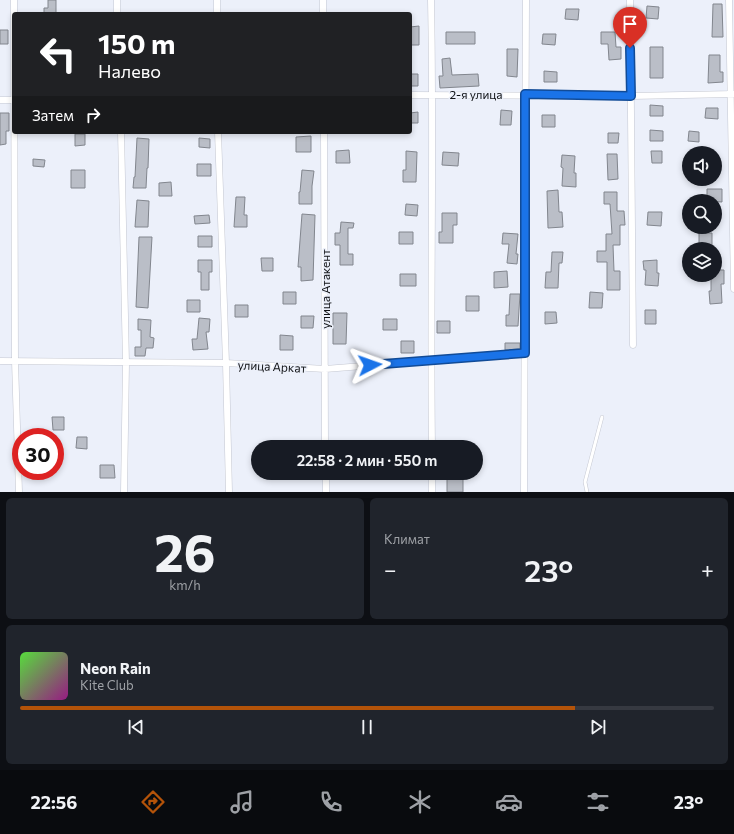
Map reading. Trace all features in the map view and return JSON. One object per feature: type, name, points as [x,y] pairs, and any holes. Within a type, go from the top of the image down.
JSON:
[{"type":"street","points":[[14,0],[14,12]]},
{"type":"street","points":[[117,0],[117,12]]},
{"type":"street","points":[[217,0],[217,12]]},
{"type":"street","points":[[323,0],[323,12]]},
{"type":"street","points":[[431,0],[433,94],[432,440]]},
{"type":"street","points":[[524,492],[526,0]]},
{"type":"street","points":[[630,0],[633,345]]},
{"type":"street","points":[[730,0],[734,289]]},
{"type":"street","name":"2-я улица","points":[[412,94],[631,96],[732,94]]},
{"type":"street","points":[[0,100],[12,100]]},
{"type":"street","points":[[14,134],[15,361],[19,492]]},
{"type":"street","points":[[121,134],[126,363],[124,492]]},
{"type":"street","name":"улица Аркат","points":[[218,134],[226,363],[325,369],[525,353]]},
{"type":"street","name":"улица Атакент","points":[[324,134],[326,440]]},
{"type":"street","points":[[0,361],[226,363],[229,492]]},
{"type":"street","points":[[326,480],[326,492]]},
{"type":"street","points":[[432,480],[432,492]]},
{"type":"lane","points":[[587,492],[585,482],[602,417]]},
{"type":"building","points":[[48,0],[56,0],[56,12],[44,12],[44,8],[48,8]]},
{"type":"building","points":[[713,4],[722,4],[723,37],[712,37]]},
{"type":"building","points":[[647,6],[659,7],[658,19],[646,18]]},
{"type":"building","points":[[566,9],[579,9],[578,20],[565,19]]},
{"type":"building","points":[[419,26],[419,45],[412,45],[412,27]]},
{"type":"building","points":[[0,30],[8,30],[8,44],[0,44]]},
{"type":"building","points":[[446,32],[475,32],[475,44],[446,44]]},
{"type":"building","points":[[601,32],[615,32],[616,47],[621,47],[621,59],[609,60],[608,44],[601,44]]},
{"type":"building","points":[[543,34],[556,34],[555,45],[542,44]]},
{"type":"building","points":[[650,47],[663,47],[663,78],[650,78]]},
{"type":"building","points":[[507,49],[518,49],[517,77],[507,76]]},
{"type":"building","points":[[709,55],[720,55],[720,72],[723,72],[723,82],[708,83]]},
{"type":"building","points":[[450,58],[452,75],[478,74],[479,86],[440,88],[439,76],[443,76],[442,59]]},
{"type":"building","points":[[544,71],[557,72],[557,82],[544,82]]},
{"type":"building","points":[[412,74],[418,74],[418,86],[412,86]]},
{"type":"building","points":[[650,105],[663,106],[663,116],[650,116]]},
{"type":"building","points":[[706,108],[718,108],[718,119],[705,118]]},
{"type":"building","points":[[501,110],[512,111],[511,125],[500,125]]},
{"type":"building","points":[[418,112],[418,123],[412,123],[412,113]]},
{"type":"building","points":[[0,113],[9,113],[9,131],[6,131],[6,144],[0,145]]},
{"type":"building","points":[[542,115],[555,115],[555,127],[542,127]]},
{"type":"building","points":[[650,130],[663,131],[663,141],[650,141]]},
{"type":"building","points":[[689,131],[699,132],[699,142],[688,141]]},
{"type":"building","points":[[608,133],[619,133],[618,143],[608,143]]},
{"type":"building","points":[[75,134],[85,134],[85,145],[75,146]]},
{"type":"building","points":[[311,136],[311,152],[296,152],[296,137]]},
{"type":"building","points":[[137,138],[149,139],[146,188],[133,188]]},
{"type":"building","points":[[199,138],[210,139],[210,148],[199,147]]},
{"type":"building","points":[[349,150],[350,163],[336,163],[336,151]]},
{"type":"building","points":[[406,151],[417,152],[416,182],[403,182],[403,170],[406,170]]},
{"type":"building","points":[[651,151],[662,151],[662,163],[652,163]]},
{"type":"building","points":[[443,152],[459,153],[458,166],[442,165]]},
{"type":"building","points":[[607,154],[617,154],[618,179],[608,180]]},
{"type":"building","points":[[562,155],[575,156],[574,173],[576,173],[576,187],[562,186]]},
{"type":"building","points":[[33,159],[45,160],[44,167],[33,166]]},
{"type":"building","points":[[197,164],[211,164],[211,176],[197,176]]},
{"type":"building","points":[[71,170],[85,170],[85,188],[71,188]]},
{"type":"building","points":[[302,170],[314,171],[312,204],[299,204]]},
{"type":"building","points":[[171,182],[172,196],[159,196],[159,183]]},
{"type":"building","points":[[707,189],[722,189],[722,194],[707,194]]},
{"type":"building","points":[[558,190],[559,212],[562,212],[563,227],[548,228],[547,191]]},
{"type":"building","points":[[604,192],[617,192],[617,211],[624,211],[625,225],[620,225],[620,245],[613,245],[614,271],[620,271],[620,290],[607,290],[607,262],[597,262],[597,251],[606,251],[606,234],[612,234],[610,204],[604,204]]},
{"type":"building","points":[[236,197],[245,197],[244,215],[247,215],[247,227],[234,227]]},
{"type":"building","points":[[137,200],[149,201],[148,227],[135,227]]},
{"type":"building","points":[[406,204],[418,205],[417,216],[405,215]]},
{"type":"building","points":[[648,212],[662,212],[661,226],[647,225]]},
{"type":"building","points":[[442,213],[457,213],[457,225],[453,225],[453,243],[439,243],[439,232],[442,232]]},
{"type":"building","points":[[302,214],[315,215],[313,280],[301,281],[301,267],[298,267]]},
{"type":"building","points":[[209,215],[210,223],[195,224],[194,216]]},
{"type":"building","points":[[341,222],[354,223],[353,228],[348,228],[348,254],[353,254],[353,265],[340,265],[340,245],[335,245],[335,233],[340,233]]},
{"type":"building","points":[[399,232],[413,232],[413,244],[399,244]]},
{"type":"building","points":[[503,233],[518,234],[516,254],[518,254],[517,264],[507,263],[509,244],[502,244]]},
{"type":"building","points":[[699,234],[712,234],[712,242],[699,242]]},
{"type":"building","points":[[198,236],[212,236],[212,247],[198,247]]},
{"type":"building","points":[[139,237],[152,237],[148,308],[136,307]]},
{"type":"building","points":[[552,252],[563,252],[562,263],[559,263],[558,288],[545,288],[546,272],[551,272]]},
{"type":"building","points":[[261,258],[273,258],[273,271],[262,271]]},
{"type":"building","points":[[198,260],[212,260],[212,272],[209,272],[209,290],[201,290],[201,272],[198,272]]},
{"type":"building","points":[[657,260],[657,273],[659,273],[658,286],[645,285],[646,270],[644,270],[643,261]]},
{"type":"building","points":[[722,270],[724,270],[724,284],[721,284],[722,303],[710,304],[709,291],[711,291],[711,282],[722,282]]},
{"type":"building","points":[[507,271],[508,287],[494,288],[494,272]]},
{"type":"building","points":[[400,274],[416,274],[416,286],[400,286]]},
{"type":"building","points":[[283,292],[296,292],[296,304],[283,304]]},
{"type":"building","points":[[590,292],[603,293],[602,308],[589,308]]},
{"type":"building","points":[[510,294],[520,294],[518,326],[506,326],[506,315],[509,315]]},
{"type":"building","points":[[466,296],[479,296],[479,311],[466,311]]},
{"type":"building","points":[[187,300],[200,300],[200,312],[187,312]]},
{"type":"building","points":[[235,305],[248,305],[248,317],[235,317]]},
{"type":"building","points":[[645,310],[656,310],[656,324],[645,324]]},
{"type":"building","points":[[545,312],[556,312],[557,323],[545,324]]},
{"type":"building","points":[[333,313],[347,313],[346,344],[333,344]]},
{"type":"building","points":[[301,316],[314,316],[313,328],[301,328]]},
{"type":"building","points":[[199,318],[210,319],[209,332],[206,332],[208,349],[193,350],[192,339],[197,339]]},
{"type":"building","points":[[138,319],[151,320],[150,337],[154,338],[153,348],[146,348],[145,356],[135,356],[135,347],[141,347],[141,330],[138,330]]},
{"type":"building","points":[[383,319],[397,319],[397,330],[383,330]]},
{"type":"building","points":[[437,321],[450,321],[450,333],[437,333]]},
{"type":"building","points":[[280,335],[293,336],[293,350],[280,350]]},
{"type":"building","points":[[401,341],[414,341],[414,353],[401,353]]},
{"type":"building","points":[[505,343],[520,343],[520,349],[505,350]]},
{"type":"building","points":[[52,417],[64,417],[64,428],[53,428]]},
{"type":"building","points":[[77,437],[87,437],[87,449],[76,448]]},
{"type":"building","points":[[100,465],[114,465],[115,478],[100,478]]},
{"type":"building","points":[[447,480],[463,480],[463,492],[447,492]]},
{"type":"route","points":[[370,365],[525,353],[525,94],[631,96],[630,48]]}]
